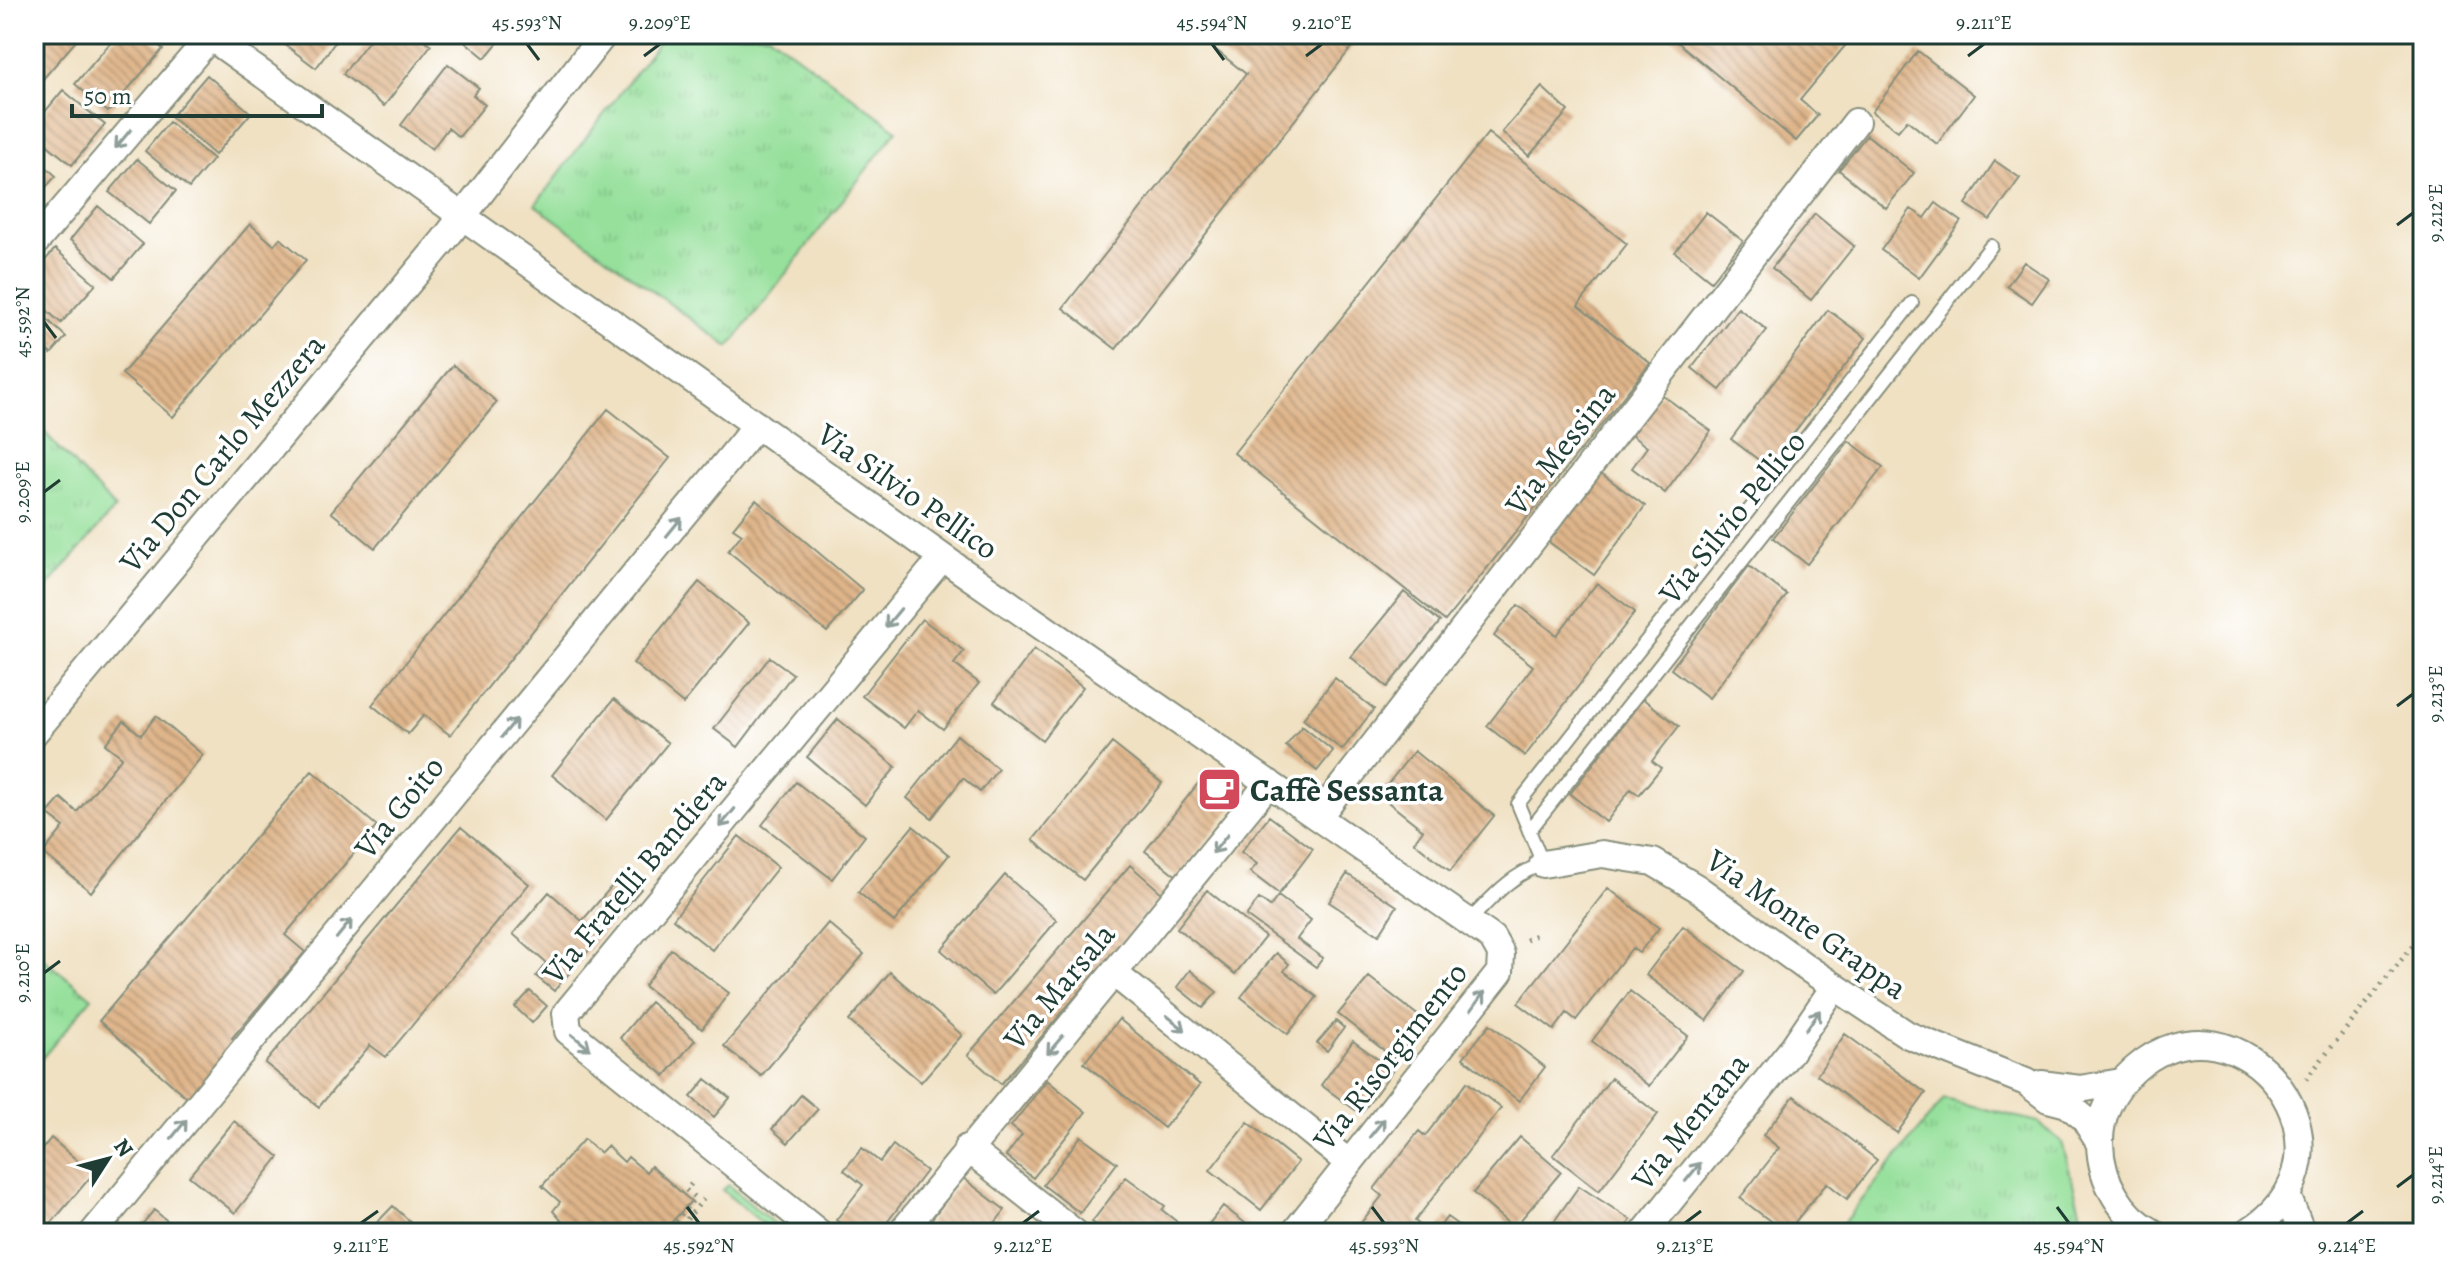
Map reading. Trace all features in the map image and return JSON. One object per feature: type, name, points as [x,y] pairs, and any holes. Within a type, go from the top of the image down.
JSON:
[{"type":"street","name":"Via Don Carlo Mezzera","points":[[34,733],[462,216],[604,34]]},
{"type":"street","name":"Via Silvio Pellico","points":[[216,38],[942,558],[1469,921]]},
{"type":"street","points":[[34,244],[216,38]]},
{"type":"street","name":"Via Messina","points":[[1318,817],[1856,122]]},
{"type":"street","name":"Via Goito","points":[[93,1233],[757,425]]},
{"type":"street","name":"Via Fratelli Bandiera","points":[[819,1233],[568,1031],[566,1013],[942,558]]},
{"type":"street","name":"Via Marsala","points":[[901,1233],[967,1148],[1115,974],[1269,783]]},
{"type":"street","name":"Via Monte Grappa","points":[[1543,864],[1602,854],[1653,862],[1697,888],[1834,987],[1908,1035],[2026,1082],[2080,1089],[2121,1082]]},
{"type":"street","name":"Via Risorgimento","points":[[1294,1233],[1500,972],[1501,954],[1492,938],[1469,921]]},
{"type":"street","points":[[1115,974],[1349,1163]]},
{"type":"street","name":"Via Mentana","points":[[1644,1233],[1790,1052],[1834,987]]},
{"type":"street","points":[[2154,1233],[2125,1222],[2106,1178],[2099,1142],[2109,1100],[2121,1082],[2146,1059],[2177,1046],[2210,1044],[2242,1053],[2270,1072],[2293,1110],[2300,1131],[2299,1164],[2287,1195],[2265,1221],[2246,1233]]},
{"type":"street","name":"Via Monte Grappa","points":[[2026,1082],[2048,1099],[2067,1104],[2084,1118],[2099,1142]]},
{"type":"street","points":[[967,1148],[1075,1233]]},
{"type":"street","points":[[2287,1195],[2302,1233]]},
{"type":"lane","name":"Via Silvio Pellico","points":[[1529,831],[1991,246]]},
{"type":"lane","name":"Via Silvio Pellico","points":[[1543,864],[1518,804],[1912,303]]},
{"type":"lane","points":[[1469,921],[1499,888],[1521,871],[1543,864]]},
{"type":"path","points":[[2306,1080],[2423,933]]},
{"type":"path","points":[[665,1233],[695,1198],[684,1192],[692,1183]]},
{"type":"path","points":[[693,1233],[686,1220],[706,1196]]},
{"type":"green space","points":[[665,34],[768,34],[897,130],[729,347],[535,205]]},
{"type":"green space","points":[[34,421],[115,508],[34,603]]},
{"type":"green space","points":[[34,951],[92,998],[34,1068]]},
{"type":"green space","points":[[1944,1099],[2038,1122],[2062,1142],[2086,1233],[1835,1233]]},
{"type":"green space","points":[[728,1185],[785,1233],[774,1233],[722,1190]]},
{"type":"building","points":[[34,34],[82,34],[36,87],[34,60],[41,52],[34,45]]},
{"type":"building","points":[[118,34],[146,34],[163,49],[108,112],[75,84]]},
{"type":"building","points":[[271,34],[341,34],[316,68]]},
{"type":"building","points":[[374,34],[417,34],[431,45],[384,106],[343,74]]},
{"type":"building","points":[[456,34],[505,34],[485,58]]},
{"type":"building","points":[[1196,34],[1362,34],[1116,349],[1063,308],[1246,74]]},
{"type":"building","points":[[1668,34],[1854,35],[1800,100],[1818,115],[1796,141]]},
{"type":"building","points":[[1918,51],[1974,95],[1937,144],[1907,120],[1898,131],[1872,112]]},
{"type":"building","points":[[448,64],[479,88],[473,95],[485,105],[459,137],[448,128],[432,149],[401,125]]},
{"type":"building","points":[[207,75],[251,113],[215,155],[171,117]]},
{"type":"building","points":[[1542,87],[1568,111],[1529,156],[1502,132]]},
{"type":"building","points":[[63,90],[105,125],[72,165],[34,134],[34,125]]},
{"type":"building","points":[[169,122],[213,159],[189,188],[145,151]]},
{"type":"building","points":[[1488,133],[1627,244],[1578,306],[1650,363],[1445,621],[1234,453]]},
{"type":"building","points":[[1867,135],[1914,173],[1886,208],[1839,170]]},
{"type":"building","points":[[34,156],[56,176],[34,200]]},
{"type":"building","points":[[137,159],[176,191],[149,224],[109,192]]},
{"type":"building","points":[[1995,161],[2020,178],[1990,220],[1966,204]]},
{"type":"building","points":[[1936,203],[1961,221],[1919,278],[1881,250],[1911,209],[1925,218]]},
{"type":"building","points":[[98,206],[143,244],[114,278],[70,240]]},
{"type":"building","points":[[1706,212],[1743,241],[1711,281],[1675,252]]},
{"type":"building","points":[[1815,214],[1854,246],[1811,300],[1772,268]]},
{"type":"building","points":[[250,224],[274,245],[280,238],[306,260],[173,417],[122,374]]},
{"type":"building","points":[[55,249],[96,284],[61,323],[34,299],[34,273]]},
{"type":"building","points":[[2024,262],[2049,279],[2032,303],[2007,286]]},
{"type":"building","points":[[1738,308],[1767,330],[1720,390],[1692,368]]},
{"type":"building","points":[[1828,310],[1866,338],[1768,467],[1731,439]]},
{"type":"building","points":[[48,320],[66,337],[51,354],[34,339]]},
{"type":"building","points":[[453,365],[497,402],[375,548],[331,512]]},
{"type":"building","points":[[1661,394],[1711,431],[1665,493],[1632,468],[1647,447],[1631,435]]},
{"type":"building","points":[[608,409],[670,458],[450,735],[424,715],[408,734],[372,705]]},
{"type":"building","points":[[1849,441],[1883,467],[1807,564],[1773,538]]},
{"type":"building","points":[[1601,473],[1645,506],[1594,575],[1549,542]]},
{"type":"building","points":[[756,500],[863,590],[827,632],[728,551],[742,534],[733,528]]},
{"type":"building","points":[[1749,566],[1787,595],[1709,698],[1671,669]]},
{"type":"building","points":[[699,582],[749,623],[683,704],[633,663]]},
{"type":"building","points":[[1597,583],[1635,612],[1525,756],[1487,726],[1533,666],[1494,636],[1518,605],[1557,635]]},
{"type":"building","points":[[1404,592],[1440,622],[1387,687],[1351,657]]},
{"type":"building","points":[[922,619],[964,651],[954,664],[979,683],[943,729],[918,710],[904,728],[862,696]]},
{"type":"building","points":[[1034,649],[1083,687],[1042,740],[994,702]]},
{"type":"building","points":[[770,657],[793,674],[738,747],[714,729]]},
{"type":"building","points":[[1335,678],[1374,709],[1342,750],[1303,719]]},
{"type":"building","points":[[614,699],[668,743],[606,820],[552,775]]},
{"type":"building","points":[[1643,699],[1679,726],[1652,761],[1661,768],[1639,795],[1631,789],[1606,822],[1570,794]]},
{"type":"building","points":[[156,716],[203,755],[91,892],[43,853],[64,827],[47,814],[61,798],[77,812],[122,757],[105,744],[124,721],[141,735]]},
{"type":"building","points":[[838,719],[896,767],[865,805],[807,757]]},
{"type":"building","points":[[1302,726],[1333,751],[1317,771],[1286,746]]},
{"type":"building","points":[[957,735],[998,769],[980,792],[963,778],[932,818],[907,798]]},
{"type":"building","points":[[1112,743],[1162,783],[1083,880],[1033,840]]},
{"type":"building","points":[[1414,751],[1494,816],[1450,871],[1414,842],[1423,830],[1379,795]]},
{"type":"building","points":[[312,771],[377,826],[285,935],[305,952],[232,1038],[239,1044],[192,1102],[99,1021]]},
{"type":"building","points":[[1204,776],[1237,801],[1178,877],[1145,851]]},
{"type":"building","points":[[796,782],[865,836],[832,879],[762,825]]},
{"type":"building","points":[[1269,816],[1313,849],[1279,894],[1250,872],[1257,864],[1241,852]]},
{"type":"building","points":[[913,826],[949,855],[894,922],[858,892]]},
{"type":"building","points":[[461,827],[529,884],[386,1057],[370,1045],[319,1107],[265,1063]]},
{"type":"building","points":[[739,836],[778,867],[712,950],[673,919]]},
{"type":"building","points":[[1130,865],[1163,894],[1001,1084],[968,1055]]},
{"type":"building","points":[[623,873],[641,889],[554,991],[536,976],[546,963],[513,934],[549,892],[582,921]]},
{"type":"building","points":[[1347,874],[1397,906],[1379,935],[1329,902]]},
{"type":"building","points":[[1005,875],[1057,920],[993,995],[941,950]]},
{"type":"building","points":[[1608,888],[1659,928],[1639,953],[1632,948],[1576,1020],[1567,1013],[1554,1030],[1518,1003]]},
{"type":"building","points":[[1207,890],[1265,937],[1235,974],[1177,928]]},
{"type":"building","points":[[1278,896],[1311,920],[1297,939],[1323,958],[1316,967],[1246,916],[1259,899],[1270,907]]},
{"type":"building","points":[[828,923],[864,954],[761,1076],[724,1046]]},
{"type":"building","points":[[1683,926],[1744,971],[1707,1021],[1646,975]]},
{"type":"building","points":[[671,949],[729,993],[702,1029],[644,986]]},
{"type":"building","points":[[1276,953],[1289,964],[1284,971],[1317,997],[1288,1034],[1241,997]]},
{"type":"building","points":[[1190,970],[1217,992],[1203,1008],[1177,987]]},
{"type":"building","points":[[890,972],[962,1035],[921,1082],[849,1021]]},
{"type":"building","points":[[1369,977],[1425,1021],[1395,1059],[1338,1014]]},
{"type":"building","points":[[530,991],[547,1006],[532,1023],[515,1007]]},
{"type":"building","points":[[1630,991],[1688,1036],[1649,1086],[1592,1041]]},
{"type":"building","points":[[650,1002],[695,1040],[665,1076],[620,1038]]},
{"type":"building","points":[[1119,1019],[1200,1085],[1164,1128],[1084,1063]]},
{"type":"building","points":[[1336,1021],[1344,1028],[1327,1051],[1317,1043]]},
{"type":"building","points":[[1490,1024],[1545,1067],[1519,1101],[1463,1058]]},
{"type":"building","points":[[1845,1034],[1926,1093],[1897,1133],[1817,1075]]},
{"type":"building","points":[[1353,1041],[1393,1070],[1361,1114],[1321,1085]]},
{"type":"building","points":[[1611,1078],[1658,1114],[1599,1191],[1553,1155]]},
{"type":"building","points":[[706,1079],[730,1098],[714,1117],[691,1097]]},
{"type":"building","points":[[1047,1080],[1086,1112],[1033,1178],[1006,1156],[1022,1135],[1011,1126]]},
{"type":"building","points":[[1467,1082],[1501,1108],[1415,1221],[1421,1226],[1415,1233],[1353,1233],[1382,1196],[1374,1189],[1419,1131],[1425,1136]]},
{"type":"building","points":[[801,1095],[818,1109],[788,1143],[772,1129]]},
{"type":"building","points":[[1794,1096],[1877,1160],[1847,1199],[1827,1183],[1786,1233],[1740,1198],[1779,1148],[1763,1135]]},
{"type":"building","points":[[234,1121],[279,1157],[235,1213],[189,1176]]},
{"type":"building","points":[[1248,1122],[1298,1162],[1261,1210],[1210,1170]]},
{"type":"building","points":[[1081,1136],[1117,1163],[1080,1213],[1043,1185]]},
{"type":"building","points":[[1520,1137],[1561,1172],[1514,1228],[1473,1193]]},
{"type":"building","points":[[51,1138],[93,1174],[43,1233],[34,1233],[34,1159]]},
{"type":"building","points":[[584,1139],[600,1153],[607,1146],[624,1162],[628,1157],[646,1172],[651,1166],[691,1201],[662,1233],[572,1233],[553,1211],[560,1202],[542,1186]]},
{"type":"building","points":[[893,1145],[926,1171],[879,1233],[853,1233],[836,1220],[863,1185],[844,1170],[862,1148],[880,1162]]},
{"type":"building","points":[[1126,1177],[1165,1206],[1162,1210],[1186,1229],[1183,1233],[1107,1233],[1092,1222]]},
{"type":"building","points":[[963,1178],[1005,1210],[987,1233],[929,1233],[924,1229]]},
{"type":"building","points":[[1579,1186],[1631,1220],[1621,1233],[1546,1233]]},
{"type":"building","points":[[393,1206],[423,1233],[367,1233]]},
{"type":"building","points":[[1223,1206],[1258,1233],[1202,1233]]},
{"type":"building","points":[[154,1210],[182,1233],[135,1233]]},
{"type":"building","points":[[1447,1217],[1469,1233],[1435,1233]]},
{"type":"place","name":"Caffè Sessanta","points":[[1219,790]]}]
